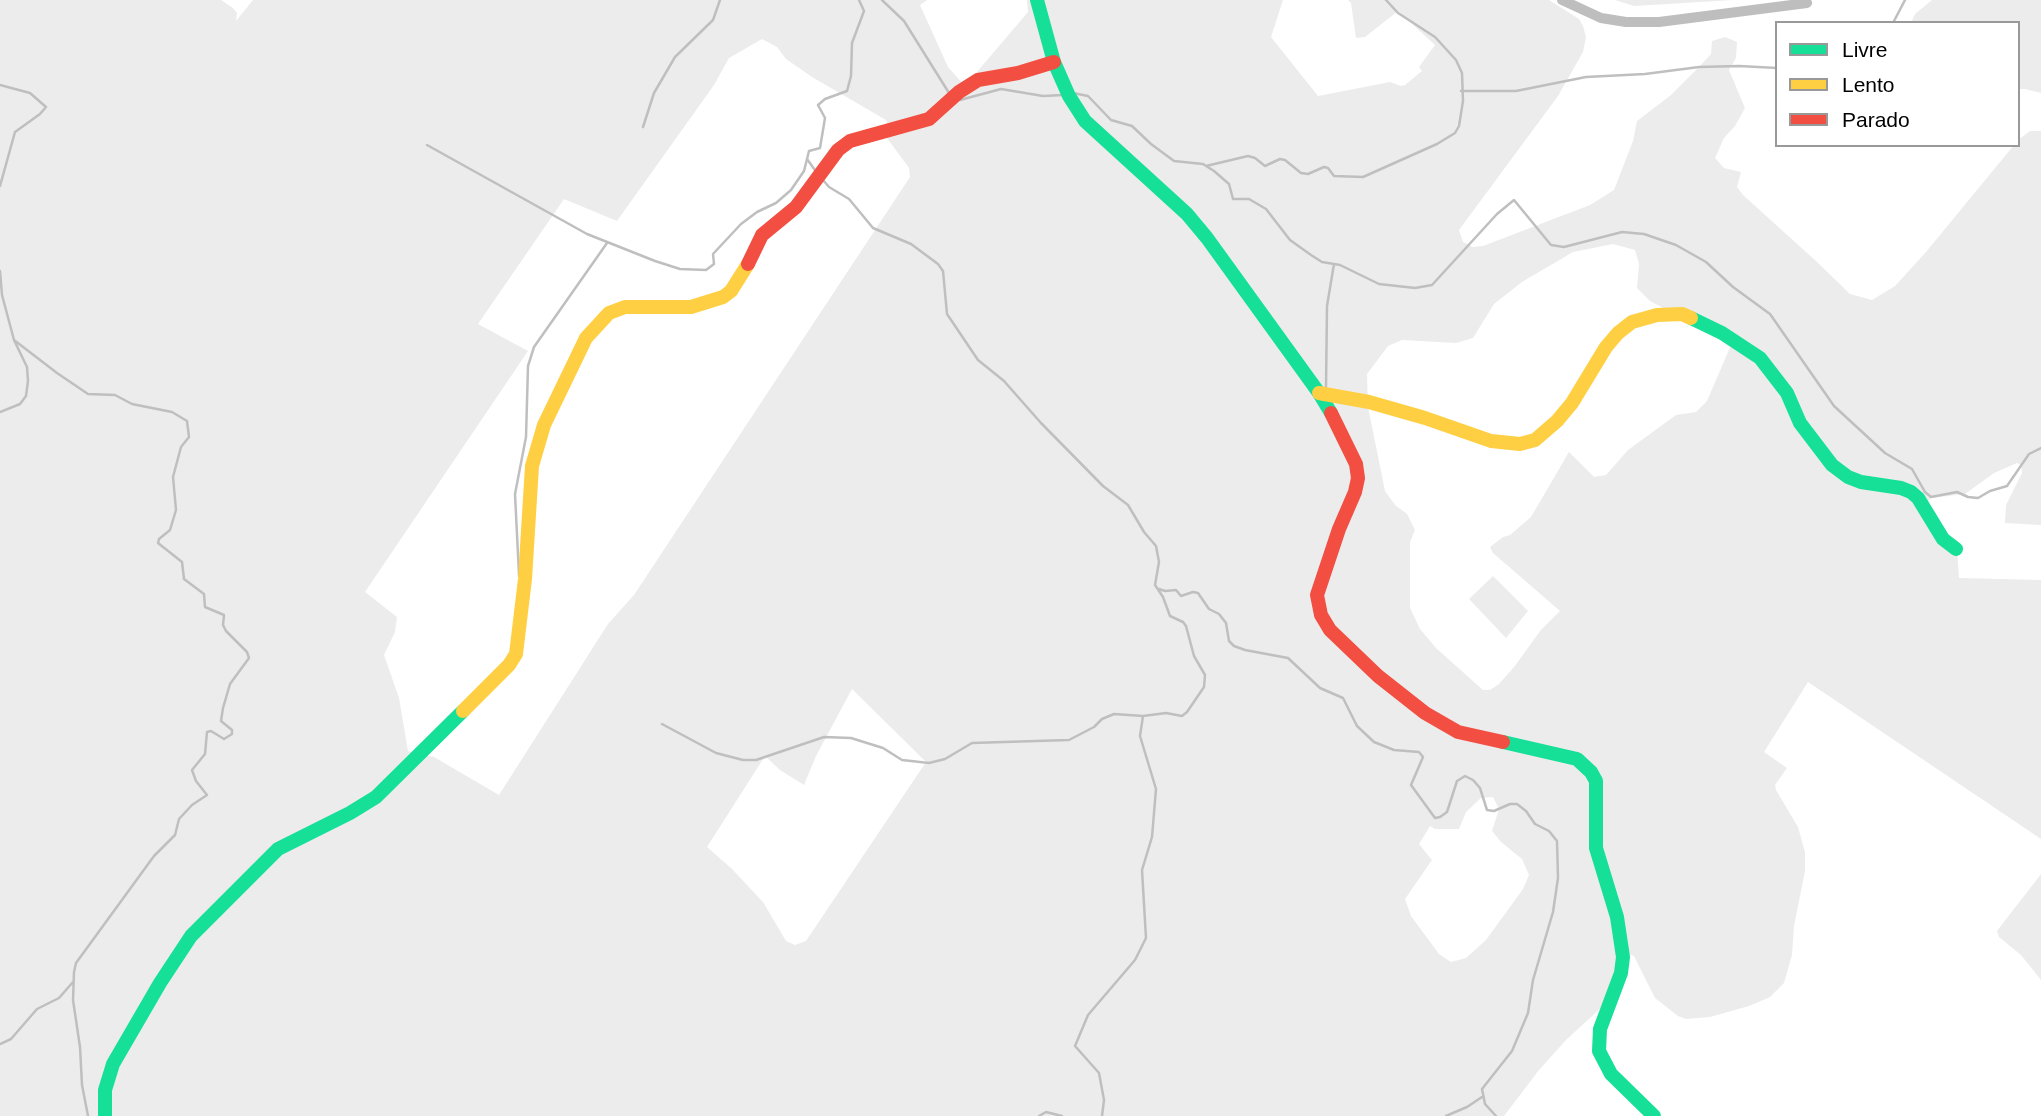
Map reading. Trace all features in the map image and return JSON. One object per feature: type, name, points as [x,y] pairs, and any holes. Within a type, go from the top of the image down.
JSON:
[{"type":"street","points":[[1037,0],[1054,62],[1069,96],[1085,121],[1187,214],[1215,248],[1319,393],[1338,425],[1356,464],[1358,478],[1356,492],[1317,595],[1321,615],[1330,630],[1351,652],[1425,713],[1458,732],[1577,759],[1596,781],[1596,848],[1617,917],[1623,957],[1618,984],[1600,1029],[1599,1051],[1611,1074],[1654,1116]]},
{"type":"street","points":[[1562,0],[1601,18],[1626,22],[1659,22],[1807,2]]},
{"type":"street","points":[[105,1116],[105,1090],[113,1064],[191,936],[278,849],[376,797],[498,677],[516,654],[525,579],[532,467],[544,425],[559,391],[586,338],[601,321],[615,310],[625,307],[691,307],[723,297],[744,273],[762,235],[801,202],[838,150],[850,141],[929,118],[978,80],[1018,73],[1054,62]]},
{"type":"street","points":[[1319,393],[1368,402],[1425,418],[1490,441],[1520,444],[1535,440],[1557,422],[1618,333],[1632,322],[1657,314],[1682,314],[1722,332],[1760,358],[1787,393],[1800,423],[1832,465],[1848,477],[1861,482],[1911,492],[1918,498],[1943,539],[1955,549]]},
{"type":"shaded area","points":[[0,0],[221,0],[237,13],[236,21],[253,0],[927,0],[920,5],[948,67],[965,86],[1028,12],[1027,0],[1283,0],[1271,37],[1318,96],[1390,82],[1405,85],[1422,71],[1419,67],[1435,45],[1398,11],[1365,37],[1356,38],[1351,3],[1348,0],[1549,0],[1579,19],[1586,37],[1583,52],[1558,96],[1459,230],[1463,242],[1473,247],[1483,246],[1590,205],[1614,190],[1633,141],[1637,121],[1671,95],[1698,68],[1711,54],[1712,41],[1725,37],[1737,42],[1736,58],[1729,70],[1745,108],[1735,126],[1724,138],[1715,158],[1724,168],[1741,172],[1737,187],[1743,195],[1850,294],[1872,300],[1895,286],[2012,147],[2020,147],[2020,138],[2030,131],[2041,131],[2041,525],[2005,523],[2006,505],[2022,473],[2021,465],[2017,463],[1994,473],[1965,494],[1931,498],[1926,503],[1957,547],[1959,578],[2041,580],[2041,839],[1808,682],[1764,752],[1787,768],[1775,785],[1776,790],[1798,827],[1805,852],[1805,871],[1794,926],[1792,955],[1784,983],[1770,997],[1749,1006],[1710,1017],[1686,1019],[1655,998],[1634,956],[1627,953],[1603,1006],[1566,1040],[1539,1070],[1504,1116],[0,1116]],"holes":[[[762,39],[777,47],[786,59],[812,77],[886,120],[891,131],[887,138],[909,168],[910,177],[634,595],[608,624],[499,795],[434,757],[408,751],[399,698],[384,655],[395,632],[397,617],[365,592],[528,351],[478,324],[564,199],[617,221],[714,85],[729,58]],[[1613,244],[1635,250],[1639,264],[1637,288],[1650,301],[1731,345],[1707,401],[1696,412],[1676,415],[1628,450],[1606,475],[1594,477],[1569,452],[1531,517],[1510,535],[1490,547],[1493,553],[1560,611],[1541,630],[1499,684],[1490,690],[1483,690],[1436,648],[1420,629],[1410,608],[1410,542],[1415,530],[1407,514],[1395,505],[1385,491],[1368,407],[1367,374],[1388,346],[1402,340],[1456,343],[1473,338],[1494,304],[1522,282],[1573,252]],[[852,689],[926,762],[806,941],[795,945],[786,941],[763,902],[707,847],[765,756],[780,770],[804,785],[816,756]],[[1493,797],[1499,809],[1492,831],[1522,859],[1529,875],[1523,889],[1486,940],[1466,958],[1451,962],[1439,954],[1411,916],[1405,899],[1432,860],[1419,844],[1430,826],[1435,829],[1459,829],[1466,812],[1481,798]]]},
{"type":"shaded area","points":[[1615,0],[1733,0],[1634,6]]},
{"type":"shaded area","points":[[1932,0],[2041,0],[2041,93],[2020,89],[2020,21],[1912,21],[1915,14]]},
{"type":"shaded area","points":[[1493,576],[1528,611],[1506,638],[1469,599]]},
{"type":"shaded area","points":[[2041,874],[2041,980],[2021,955],[1999,937],[1997,931]]},
{"type":"waterway","points":[[643,127],[654,93],[675,57],[713,20],[720,0]]},
{"type":"waterway","points":[[427,145],[587,234],[680,269],[706,270],[714,264],[713,254],[741,224],[776,203],[791,190],[804,171],[809,151],[820,148],[825,118],[818,105],[825,99],[847,91],[851,76],[852,43],[864,11],[859,0]]},
{"type":"waterway","points":[[882,0],[904,21],[949,93]]},
{"type":"waterway","points":[[1206,166],[1248,156],[1265,166],[1280,159],[1285,160],[1301,173],[1308,174],[1324,167],[1334,176],[1363,177],[1437,144],[1455,133],[1459,126],[1463,101],[1462,73],[1456,60],[1435,37],[1398,13],[1386,0]]},
{"type":"waterway","points":[[1894,21],[1905,0]]},
{"type":"waterway","points":[[1461,91],[1516,91],[1586,77],[1645,74],[1699,67],[1775,68]]},
{"type":"waterway","points":[[0,85],[30,93],[46,107],[15,132],[0,186]]},
{"type":"waterway","points":[[960,100],[1001,89],[1043,96],[1063,95]]},
{"type":"waterway","points":[[1073,93],[1088,96],[1111,120],[1132,126],[1174,161],[1203,164],[1214,171],[1229,184],[1233,199],[1249,199],[1266,209],[1290,240],[1322,262],[1340,265],[1379,284],[1415,288],[1432,285],[1497,214],[1514,200],[1551,245],[1564,247],[1622,232],[1644,234],[1676,245],[1706,262],[1733,287],[1770,314],[1834,406],[1885,453],[1912,469],[1925,492],[1931,497],[1957,492],[1978,498],[2007,486],[2029,454],[2041,448]]},
{"type":"waterway","points":[[807,159],[817,173]]},
{"type":"waterway","points":[[662,724],[716,753],[743,760],[756,760],[824,737],[851,738],[883,748],[902,760],[929,763],[945,759],[972,743],[1069,740],[1114,714],[1143,716],[1166,713],[1182,716],[1204,687],[1205,675],[1194,656],[1186,626],[1170,616],[1155,585],[1159,562],[1156,546],[1128,505],[1103,486],[1004,381],[978,360],[947,314],[943,271],[938,264],[911,244],[873,228],[849,199],[829,187],[823,180]]},
{"type":"waterway","points":[[519,575],[515,494],[526,437],[528,366],[534,347],[607,243]]},
{"type":"waterway","points":[[1326,387],[1327,306],[1334,264]]},
{"type":"waterway","points":[[0,271],[2,295],[14,340],[27,367],[28,381],[26,396],[20,404],[0,412]]},
{"type":"waterway","points":[[14,340],[88,394],[115,395],[132,404],[172,412],[187,421],[189,437],[181,447],[173,477],[176,510],[170,530],[158,543],[182,562],[184,579],[204,594],[205,607],[224,615],[223,625],[226,631],[247,652],[249,658],[230,684],[223,708],[221,721],[232,730],[232,734],[224,739],[211,731],[207,732],[205,754],[192,770],[196,781],[207,795],[192,805],[179,819],[175,835],[154,856],[76,963],[73,1000],[88,1116]]},
{"type":"waterway","points":[[1159,589],[1176,590],[1181,596],[1198,593],[1209,609],[1219,614],[1226,623],[1229,641],[1234,646],[1288,658],[1320,688],[1343,698],[1357,726],[1374,742],[1394,750],[1419,752],[1423,757],[1411,785],[1435,818],[1447,812],[1457,781],[1465,776],[1480,788],[1487,810],[1494,811],[1517,804],[1535,824],[1549,831],[1557,841],[1558,878],[1553,912],[1533,980],[1528,1013],[1512,1051],[1482,1089],[1485,1104],[1496,1116]]},
{"type":"waterway","points":[[1102,1116],[1104,1100],[1099,1073],[1075,1046],[1088,1015],[1135,960],[1146,938],[1142,870],[1152,837],[1156,789],[1140,736],[1143,716]]},
{"type":"waterway","points":[[0,1044],[11,1039],[37,1009],[59,998],[73,982]]},
{"type":"waterway","points":[[1446,1116],[1482,1097]]},
{"type":"waterway","points":[[1039,1116],[1046,1112],[1062,1116]]},
{"type":"traffic: fast","points":[[1037,0],[1054,62],[1069,96],[1085,121],[1187,214],[1207,238],[1331,413]]},
{"type":"traffic: fast","points":[[1691,318],[1722,333],[1760,358],[1787,393],[1800,423],[1832,465],[1848,477],[1861,482],[1911,492],[1918,498],[1943,539],[1956,549]]},
{"type":"traffic: fast","points":[[105,1116],[105,1090],[113,1064],[191,936],[278,849],[376,797],[463,711]]},
{"type":"traffic: fast","points":[[1503,742],[1577,759],[1596,781],[1596,848],[1617,917],[1623,957],[1621,973],[1600,1029],[1599,1051],[1611,1074],[1654,1116]]},
{"type":"traffic: slow","points":[[463,711],[509,665],[516,654],[525,579],[532,466],[544,425],[586,338],[609,313],[625,307],[691,307],[723,297],[731,291],[748,264]]},
{"type":"traffic: slow","points":[[1319,393],[1369,402],[1491,441],[1520,444],[1535,440],[1557,421],[1572,403],[1606,347],[1632,322],[1657,315],[1682,314],[1691,318]]},
{"type":"traffic: jam","points":[[748,264],[762,235],[796,207],[838,150],[850,141],[929,119],[959,92],[978,80],[1018,73],[1054,62]]},
{"type":"traffic: jam","points":[[1331,413],[1356,464],[1358,478],[1317,595],[1321,615],[1330,630],[1378,676],[1425,713],[1458,732],[1503,742]]}]
